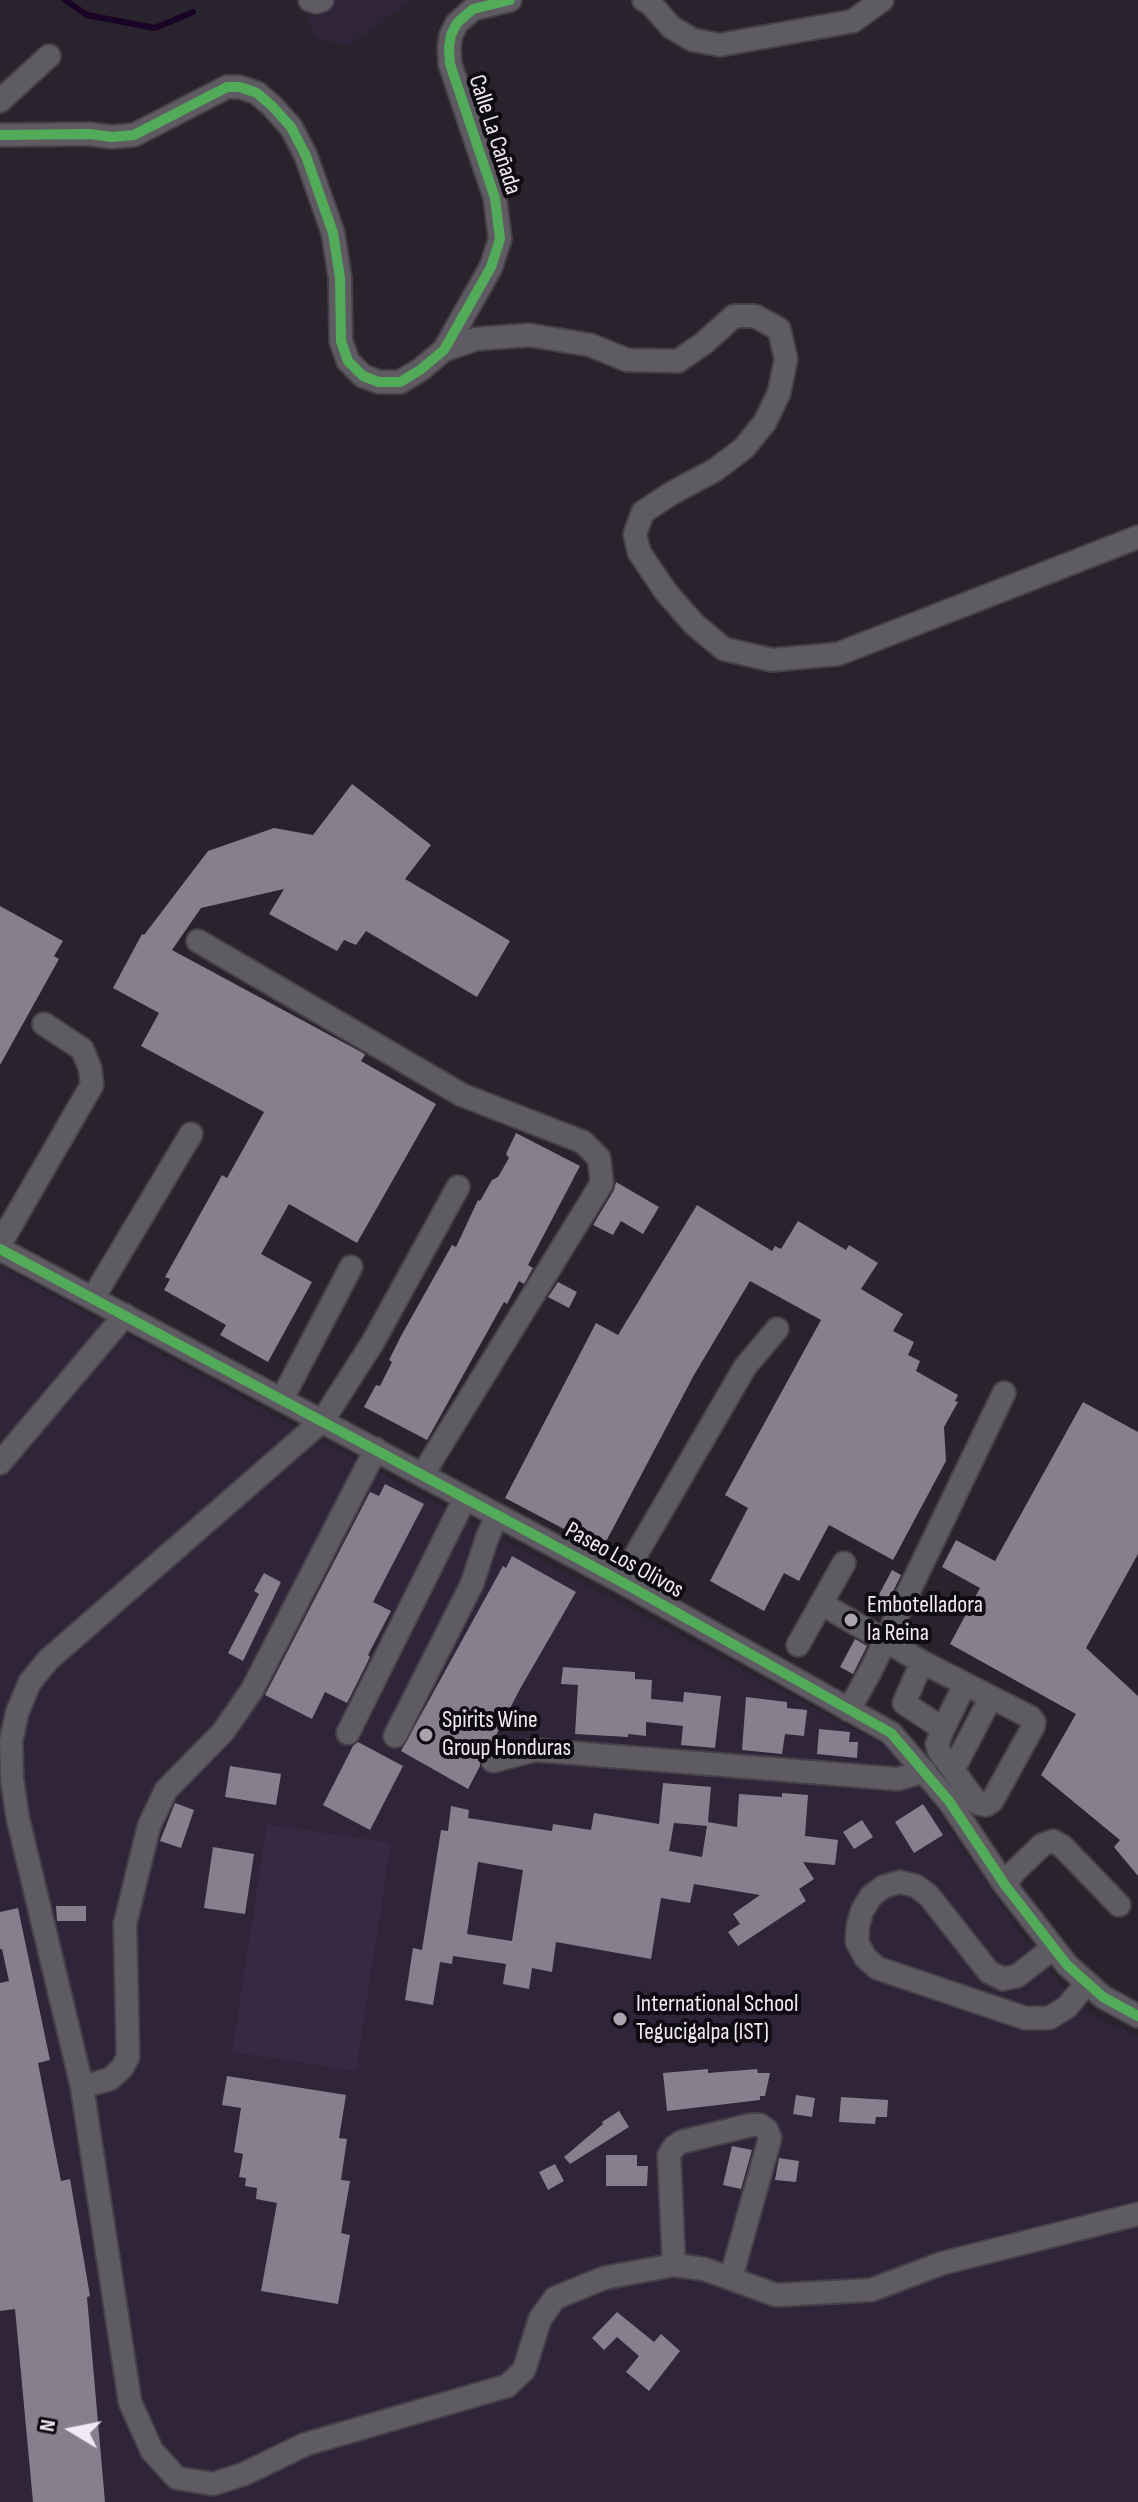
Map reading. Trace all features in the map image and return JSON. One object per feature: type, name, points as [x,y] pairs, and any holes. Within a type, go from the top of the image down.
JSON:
[{"type":"street","points":[[310,0],[322,0]]},
{"type":"street","name":"Calle La Cañada","points":[[0,135],[134,135],[227,87],[240,87],[257,93],[291,127],[306,156],[333,233],[340,278],[341,341],[348,361],[363,376],[379,382],[400,382],[444,350],[491,267],[500,239],[495,198],[450,64],[451,35],[457,23],[473,9],[510,0]]},
{"type":"street","points":[[644,0],[671,27],[693,40],[720,45],[853,21],[882,0]]},
{"type":"street","points":[[0,101],[49,56]]},
{"type":"street","points":[[444,350],[476,339],[529,335],[590,345],[627,360],[678,361],[734,316],[755,316],[779,329],[786,359],[779,393],[765,422],[744,448],[715,470],[643,512],[635,534],[639,552],[666,592],[694,624],[724,649],[772,660],[838,654],[1138,537]]},
{"type":"street","points":[[198,941],[462,1095],[583,1142],[599,1158],[602,1183],[423,1474]]},
{"type":"street","points":[[0,1246],[92,1085],[90,1068],[82,1049],[44,1024]]},
{"type":"street","points":[[93,1298],[191,1134]]},
{"type":"street","points":[[458,1187],[373,1342],[323,1420],[48,1660],[30,1682],[17,1713],[11,1741],[12,1779],[18,1819],[82,2087],[130,2402],[152,2451],[177,2478],[213,2484],[244,2474],[306,2444],[507,2386],[524,2370],[540,2319],[555,2298],[604,2278],[674,2265],[704,2269],[776,2295],[871,2290],[943,2263],[1138,2214]]},
{"type":"street","name":"Paseo Los Olivos","points":[[0,1246],[622,1582],[891,1733],[949,1801],[1005,1885],[1067,1965],[1103,1997],[1138,2016]]},
{"type":"street","points":[[282,1399],[351,1267]]},
{"type":"street","points":[[0,1463],[125,1315]]},
{"type":"street","points":[[622,1582],[745,1367],[777,1329]]},
{"type":"street","points":[[849,1710],[886,1640],[1004,1393]]},
{"type":"street","points":[[82,2087],[110,2079],[128,2057],[125,1924],[149,1826],[166,1790],[223,1732],[252,1690],[376,1449]]},
{"type":"street","points":[[348,1733],[465,1498]]},
{"type":"street","points":[[395,1736],[472,1584],[497,1516]]},
{"type":"street","points":[[798,1645],[844,1563]]},
{"type":"street","points":[[822,1604],[922,1662],[1030,1717],[1033,1727],[992,1801],[986,1805],[977,1803],[937,1744],[965,1684]]},
{"type":"street","points":[[922,1662],[904,1703],[943,1729]]},
{"type":"street","points":[[953,1770],[991,1697]]},
{"type":"street","points":[[493,1761],[535,1750],[898,1779],[925,1771]]},
{"type":"street","points":[[1005,1885],[1042,1845],[1053,1841],[1062,1846],[1119,1905]]},
{"type":"street","points":[[1053,1948],[1017,1976],[1003,1979],[989,1972],[929,1896],[916,1886],[900,1882],[883,1887],[871,1896],[858,1926],[857,1942],[865,1957],[877,1968],[1025,2018],[1049,2018],[1067,2007],[1087,1983]]},
{"type":"street","points":[[674,2265],[669,2155],[681,2142],[760,2125],[767,2130],[770,2138],[731,2278]]},
{"type":"shaded area","points":[[303,0],[413,0],[349,46],[314,38]]},
{"type":"shaded area","points":[[0,1266],[897,1753],[1028,1943],[1062,1985],[1092,2014],[1138,2036],[1138,2502],[0,2502]]},
{"type":"shaded area","points":[[267,1824],[391,1843],[356,2071],[232,2052]]},
{"type":"building","points":[[352,784],[431,845],[405,879],[510,941],[477,997],[366,931],[356,945],[344,940],[337,951],[269,914],[284,889],[201,908],[172,950],[363,1053],[365,1055],[361,1061],[436,1104],[357,1243],[289,1204],[261,1254],[312,1282],[268,1362],[220,1335],[226,1325],[164,1290],[170,1279],[165,1277],[222,1175],[227,1178],[264,1112],[141,1046],[159,1013],[113,988],[142,934],[208,851],[274,828],[313,835]]},
{"type":"building","points":[[0,906],[63,941],[54,956],[59,959],[0,1065]]},
{"type":"building","points":[[516,1133],[580,1166],[528,1265],[533,1268],[524,1284],[519,1281],[507,1304],[504,1302],[427,1440],[364,1407],[376,1385],[380,1386],[401,1336],[452,1245],[456,1247],[478,1200],[492,1180],[498,1177],[509,1158],[506,1154]]},
{"type":"building","points":[[616,1182],[659,1207],[643,1234],[621,1221],[613,1235],[593,1225]]},
{"type":"building","points":[[697,1205],[772,1251],[775,1246],[781,1249],[798,1221],[846,1250],[849,1245],[878,1263],[861,1289],[903,1314],[893,1331],[914,1342],[908,1355],[920,1361],[916,1371],[958,1395],[955,1401],[958,1402],[944,1427],[946,1461],[893,1560],[829,1525],[799,1581],[784,1573],[764,1611],[710,1581],[748,1508],[725,1495],[821,1320],[750,1281],[694,1375],[602,1549],[505,1498],[596,1323],[618,1335]]},
{"type":"building","points":[[558,1282],[577,1292],[569,1308],[548,1297]]},
{"type":"building","points":[[1083,1402],[1138,1432],[1138,1554],[1086,1648],[1138,1696],[1138,1876],[1114,1847],[1120,1840],[1041,1775],[1076,1714],[950,1644],[980,1588],[942,1567],[956,1540],[995,1561]]},
{"type":"building","points":[[385,1484],[424,1504],[373,1602],[391,1611],[347,1703],[325,1692],[312,1719],[265,1695],[370,1492],[379,1496]]},
{"type":"building","points":[[512,1556],[576,1592],[490,1747],[480,1757],[480,1766],[468,1789],[401,1751],[503,1566],[506,1568]]},
{"type":"building","points":[[892,1570],[901,1575],[884,1610],[874,1604]]},
{"type":"building","points":[[264,1573],[281,1582],[243,1661],[228,1653],[259,1594],[254,1591]]},
{"type":"building","points":[[855,1639],[867,1646],[853,1674],[840,1667]]},
{"type":"building","points":[[563,1667],[635,1672],[635,1679],[652,1680],[651,1699],[683,1702],[684,1692],[721,1696],[715,1748],[681,1745],[683,1726],[646,1722],[646,1736],[575,1734],[578,1685],[561,1684]]},
{"type":"building","points":[[746,1697],[787,1702],[787,1708],[807,1710],[804,1736],[785,1734],[782,1754],[742,1750]]},
{"type":"building","points":[[819,1729],[850,1732],[849,1742],[858,1742],[857,1758],[817,1754]]},
{"type":"building","points":[[358,1742],[403,1766],[370,1830],[323,1805],[353,1746]]},
{"type":"building","points":[[230,1766],[281,1774],[276,1805],[225,1797]]},
{"type":"building","points":[[663,1783],[711,1787],[708,1822],[737,1827],[739,1794],[808,1795],[805,1836],[838,1840],[835,1865],[803,1862],[814,1879],[799,1889],[806,1901],[738,1946],[728,1932],[740,1924],[733,1914],[760,1895],[694,1884],[690,1903],[661,1898],[651,1959],[556,1942],[552,1972],[532,1968],[529,1989],[503,1984],[506,1964],[453,1956],[452,1964],[440,1962],[433,2005],[405,2000],[413,1948],[422,1950],[441,1830],[448,1831],[451,1806],[469,1810],[468,1818],[552,1831],[553,1824],[591,1830],[594,1813],[659,1824]],"holes":[[[674,1823],[707,1826],[702,1857],[669,1851]],[[478,1862],[523,1870],[512,1941],[467,1934]]]},
{"type":"building","points":[[175,1803],[194,1810],[181,1848],[160,1841]]},
{"type":"building","points":[[923,1804],[943,1835],[914,1853],[895,1822]]},
{"type":"building","points":[[862,1820],[873,1837],[854,1849],[843,1832]]},
{"type":"building","points":[[213,1847],[254,1854],[245,1914],[204,1908]]},
{"type":"building","points":[[56,1906],[86,1906],[86,1921],[57,1921]]},
{"type":"building","points":[[18,1908],[50,2060],[38,2063],[61,2181],[70,2179],[90,2296],[87,2297],[105,2502],[33,2502],[15,2309],[0,2311],[0,1983],[9,1981],[0,1949],[0,1912]]},
{"type":"building","points":[[708,2069],[708,2073],[757,2069],[758,2073],[770,2073],[765,2096],[760,2096],[760,2100],[667,2111],[663,2073]]},
{"type":"building","points":[[227,2076],[346,2095],[339,2138],[347,2139],[341,2180],[350,2181],[341,2233],[350,2235],[338,2304],[261,2291],[277,2203],[256,2199],[257,2188],[245,2186],[246,2178],[239,2177],[243,2154],[234,2152],[241,2108],[222,2105]]},
{"type":"building","points":[[796,2095],[815,2098],[812,2117],[793,2114]]},
{"type":"building","points":[[841,2097],[888,2100],[887,2117],[876,2117],[875,2124],[839,2122]]},
{"type":"building","points":[[619,2111],[629,2127],[570,2164],[564,2157],[602,2122]]},
{"type":"building","points":[[732,2146],[752,2150],[741,2189],[723,2185]]},
{"type":"building","points":[[606,2155],[637,2155],[637,2166],[648,2166],[647,2186],[606,2186]]},
{"type":"building","points":[[779,2158],[799,2161],[796,2182],[775,2180]]},
{"type":"building","points":[[555,2164],[564,2181],[548,2190],[539,2172]]},
{"type":"building","points":[[617,2312],[654,2342],[661,2334],[680,2351],[649,2391],[626,2372],[639,2356],[617,2337],[604,2350],[592,2338]]},
{"type":"waterway","points":[[65,0],[87,15],[155,28],[193,12]]},
{"type":"cycle path","points":[[0,135],[134,135],[227,87],[240,87],[257,93],[291,127],[306,156],[333,233],[340,278],[341,341],[348,361],[363,376],[379,382],[400,382],[444,350],[491,267],[500,239],[495,198],[450,64],[449,47],[457,23],[473,9],[510,0]]},
{"type":"cycle path","points":[[0,1249],[622,1582],[891,1733],[949,1801],[1005,1885],[1067,1965],[1103,1997],[1138,2016]]},
{"type":"place","name":"Embotelladora la Reina","points":[[851,1620]]},
{"type":"place","name":"Spirits Wine Group Honduras","points":[[426,1735]]},
{"type":"place","name":"International School Tegucigalpa (IST)","points":[[620,2019]]}]
